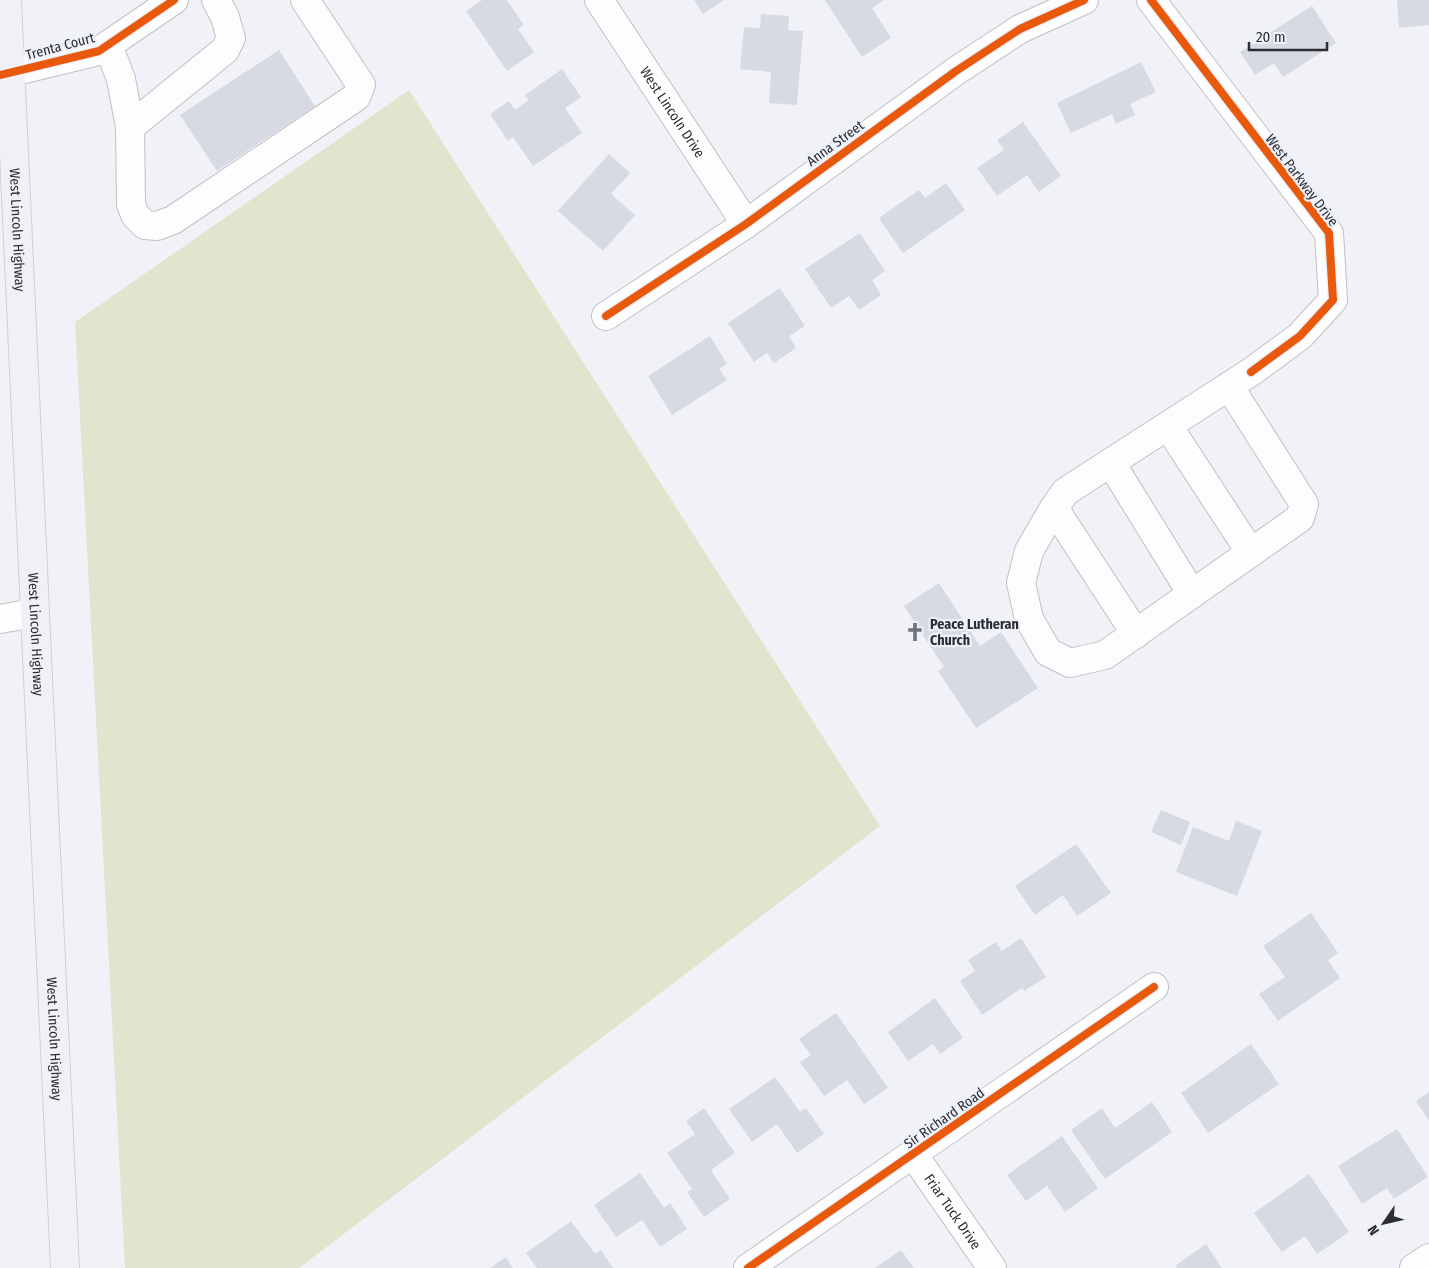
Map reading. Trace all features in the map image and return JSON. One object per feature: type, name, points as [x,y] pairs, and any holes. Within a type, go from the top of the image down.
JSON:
[{"type":"main road","name":"West Lincoln Highway","points":[[7,0],[5,74],[34,613],[65,1268]]},
{"type":"street","points":[[130,127],[225,50],[231,38],[226,17],[216,0]]},
{"type":"street","points":[[108,44],[121,79],[130,127],[131,204],[135,214],[145,226],[157,226],[173,220],[356,97],[362,85],[305,0]]},
{"type":"street","name":"West Lincoln Drive","points":[[599,0],[746,224]]},
{"type":"street","name":"Anna Street","points":[[606,316],[746,224],[964,66],[1020,29],[1084,0]]},
{"type":"street","name":"West Parkway Drive","points":[[1150,0],[1329,233],[1333,300],[1300,336],[1240,379],[1065,492],[1029,551],[1021,583],[1029,619],[1048,652],[1070,663],[1105,655],[1300,518],[1304,504],[1240,379]]},
{"type":"street","name":"Trenta Court","points":[[5,74],[99,51],[160,4]]},
{"type":"street","points":[[1168,426],[1251,553]]},
{"type":"street","points":[[1111,463],[1192,594]]},
{"type":"street","points":[[1054,508],[1136,634]]},
{"type":"street","points":[[0,619],[34,613]]},
{"type":"street","name":"Sir Richard Road","points":[[748,1268],[1154,987]]},
{"type":"street","name":"Friar Tuck Drive","points":[[913,1154],[992,1268]]},
{"type":"street","points":[[1414,1268],[1429,1258]]},
{"type":"green space","points":[[409,90],[880,826],[299,1268],[125,1268],[75,322]]},
{"type":"building","points":[[482,0],[507,0],[524,25],[518,29],[534,52],[507,71],[466,11]]},
{"type":"building","points":[[694,0],[724,0],[703,14]]},
{"type":"building","points":[[825,0],[884,0],[872,8],[891,38],[862,57]]},
{"type":"building","points":[[1397,0],[1429,0],[1429,25],[1399,28]]},
{"type":"building","points":[[1312,6],[1336,43],[1283,77],[1274,63],[1255,75],[1240,52]]},
{"type":"building","points":[[761,14],[789,16],[788,30],[803,31],[797,105],[769,103],[771,72],[740,69],[744,27],[760,28]]},
{"type":"building","points":[[279,50],[315,106],[217,171],[180,115]]},
{"type":"building","points":[[1141,62],[1156,92],[1130,104],[1135,115],[1116,124],[1112,114],[1071,133],[1057,103]]},
{"type":"building","points":[[562,69],[581,97],[565,108],[582,133],[533,166],[513,137],[508,141],[490,114],[509,101],[515,110],[529,100],[525,95]]},
{"type":"building","points":[[1023,122],[1061,176],[1039,192],[1027,175],[997,196],[977,168],[1004,150],[997,140]]},
{"type":"building","points":[[609,154],[630,173],[611,194],[635,215],[603,251],[558,211]]},
{"type":"building","points":[[946,183],[965,210],[903,253],[879,218],[919,190],[925,198]]},
{"type":"building","points":[[860,233],[885,271],[872,280],[881,295],[859,310],[849,296],[831,308],[805,269]]},
{"type":"building","points":[[780,288],[805,326],[789,336],[796,348],[774,363],[767,353],[754,362],[728,323]]},
{"type":"building","points":[[710,336],[727,364],[719,369],[727,380],[672,415],[648,376]]},
{"type":"building","points":[[939,583],[980,646],[1001,632],[1038,688],[976,728],[938,671],[944,667],[904,606]]},
{"type":"building","points":[[1161,810],[1190,822],[1181,845],[1151,832]]},
{"type":"building","points":[[1236,821],[1262,831],[1237,896],[1176,872],[1193,827],[1229,841]]},
{"type":"building","points":[[1076,844],[1111,893],[1077,916],[1063,895],[1035,915],[1015,886]]},
{"type":"building","points":[[1311,913],[1338,953],[1328,960],[1340,978],[1278,1021],[1259,994],[1285,977],[1263,946]]},
{"type":"building","points":[[1021,938],[1046,977],[1024,991],[1022,988],[982,1015],[960,981],[975,971],[968,960],[996,942],[1002,951]]},
{"type":"building","points":[[935,998],[963,1038],[940,1054],[933,1044],[908,1061],[888,1032]]},
{"type":"building","points":[[836,1013],[888,1088],[864,1104],[847,1080],[824,1096],[800,1062],[811,1055],[799,1039]]},
{"type":"building","points":[[1251,1044],[1279,1084],[1208,1133],[1181,1093]]},
{"type":"building","points":[[775,1077],[800,1112],[806,1108],[824,1134],[797,1153],[777,1124],[752,1142],[729,1109]]},
{"type":"building","points":[[1429,1092],[1429,1121],[1416,1101]]},
{"type":"building","points":[[1152,1102],[1172,1132],[1105,1179],[1071,1130],[1102,1108],[1115,1128]]},
{"type":"building","points":[[704,1108],[735,1153],[711,1170],[730,1199],[704,1217],[687,1192],[692,1189],[667,1153],[695,1134],[686,1121]]},
{"type":"building","points":[[1397,1129],[1428,1177],[1394,1199],[1387,1188],[1362,1204],[1338,1166]]},
{"type":"building","points":[[1062,1136],[1098,1188],[1065,1212],[1047,1186],[1026,1201],[1007,1175]]},
{"type":"building","points":[[640,1173],[664,1208],[670,1203],[687,1229],[660,1247],[642,1220],[616,1237],[594,1205]]},
{"type":"building","points":[[1309,1174],[1349,1232],[1317,1254],[1305,1236],[1282,1252],[1254,1213]]},
{"type":"building","points":[[571,1221],[595,1254],[601,1250],[613,1268],[537,1268],[526,1253]]},
{"type":"building","points":[[1206,1244],[1222,1268],[1177,1268],[1175,1266]]},
{"type":"building","points":[[901,1250],[914,1268],[875,1268]]},
{"type":"building","points":[[506,1257],[513,1268],[490,1268]]},
{"type":"cycle path","points":[[0,75],[99,51],[174,0]]},
{"type":"cycle path","points":[[606,316],[746,224],[956,71],[1020,29],[1084,0]]},
{"type":"cycle path","points":[[1151,0],[1329,233],[1333,300],[1300,336],[1251,372]]},
{"type":"cycle path","points":[[748,1268],[1154,987]]},
{"type":"place","name":"Peace Lutheran Church","points":[[915,632]]}]
